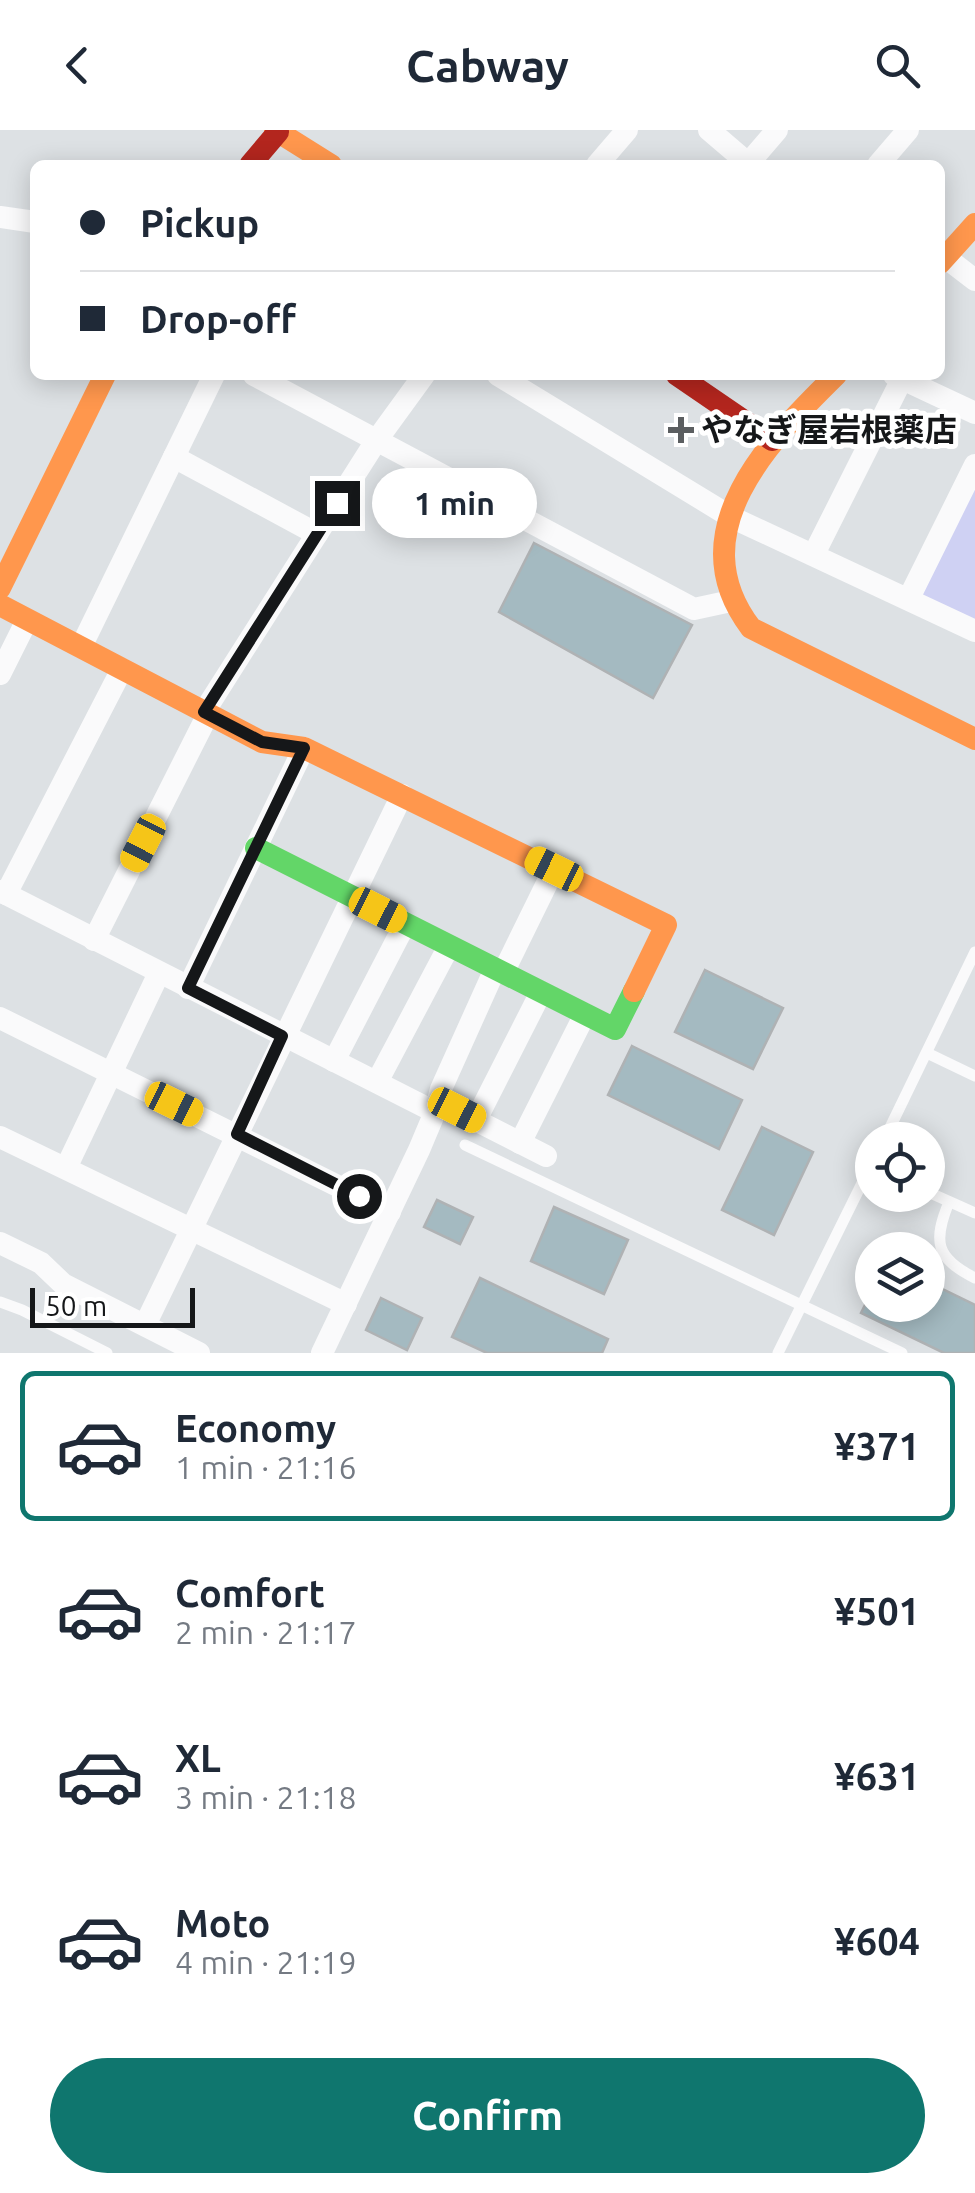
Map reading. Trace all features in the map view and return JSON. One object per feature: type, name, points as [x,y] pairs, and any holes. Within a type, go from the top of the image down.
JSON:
[{"type":"street","points":[[601,160],[627,130]]},
{"type":"street","points":[[709,130],[744,160]]},
{"type":"street","points":[[752,160],[777,130]]},
{"type":"street","points":[[882,160],[908,130]]},
{"type":"street","points":[[254,160],[278,131],[323,160]]},
{"type":"street","points":[[2,221],[30,222]]},
{"type":"street","points":[[945,258],[975,224]]},
{"type":"street","points":[[945,261],[975,280]]},
{"type":"street","points":[[0,588],[103,380]]},
{"type":"street","points":[[80,647],[212,380]]},
{"type":"street","points":[[263,380],[694,609],[730,601]]},
{"type":"street","points":[[94,940],[206,713],[376,441],[420,380]]},
{"type":"street","points":[[506,380],[730,517],[975,632]]},
{"type":"street","points":[[692,380],[772,440]]},
{"type":"street","points":[[831,380],[772,440],[749,472],[730,517],[724,559],[730,601],[751,628],[975,739]]},
{"type":"street","points":[[814,554],[897,380]]},
{"type":"street","points":[[904,380],[975,413]]},
{"type":"street","points":[[174,457],[317,534]]},
{"type":"street","points":[[909,598],[975,465]]},
{"type":"street","points":[[0,605],[262,742],[304,748],[666,925],[615,1029],[256,848]]},
{"type":"street","points":[[0,674],[27,620]]},
{"type":"street","points":[[122,669],[3,893],[282,1036],[377,1082],[476,1120],[546,1156]]},
{"type":"street","points":[[188,988],[304,748]]},
{"type":"street","points":[[145,1325],[402,795]]},
{"type":"street","points":[[322,1353],[499,971],[554,869]]},
{"type":"street","points":[[334,1061],[405,924]]},
{"type":"street","points":[[377,1082],[449,946]]},
{"type":"street","points":[[66,1168],[159,973]]},
{"type":"street","points":[[476,1120],[540,992]]},
{"type":"street","points":[[520,1143],[585,1014]]},
{"type":"street","points":[[0,1018],[390,1212]]},
{"type":"street","points":[[3,1145],[66,1168],[346,1304]]},
{"type":"street","points":[[0,1242],[41,1263],[63,1284],[199,1353]]},
{"type":"lane","points":[[893,1122],[975,952]]},
{"type":"lane","points":[[927,1053],[975,1076]]},
{"type":"lane","points":[[465,1144],[902,1353]]},
{"type":"lane","points":[[778,1353],[855,1200]]},
{"type":"lane","points":[[945,1200],[975,1214]]},
{"type":"lane","points":[[949,1202],[938,1245],[950,1263],[975,1278]]},
{"type":"lane","points":[[0,1302],[107,1353]]},
{"type":"shaded area","points":[[975,471],[975,628],[912,597]]},
{"type":"building","points":[[534,543],[692,625],[653,698],[499,612]]},
{"type":"building","points":[[705,970],[783,1008],[753,1069],[675,1032]]},
{"type":"building","points":[[632,1046],[742,1100],[719,1149],[608,1095]]},
{"type":"building","points":[[762,1127],[813,1152],[774,1235],[722,1210]]},
{"type":"building","points":[[437,1200],[473,1217],[460,1244],[424,1227]]},
{"type":"building","points":[[554,1207],[628,1240],[604,1294],[531,1261]]},
{"type":"building","points":[[480,1278],[608,1339],[602,1353],[487,1353],[452,1337]]},
{"type":"building","points":[[945,1290],[975,1305],[975,1353],[944,1353],[880,1322],[945,1322]]},
{"type":"building","points":[[381,1298],[422,1318],[407,1350],[366,1330]]},
{"type":"traffic: fast","points":[[256,848],[615,1029],[634,991]]},
{"type":"traffic: slow","points":[[275,130],[323,160]]},
{"type":"traffic: slow","points":[[945,257],[975,224]]},
{"type":"traffic: slow","points":[[0,588],[103,380]]},
{"type":"traffic: slow","points":[[831,380],[784,429],[741,490],[728,523],[724,557],[731,592],[751,628],[975,739]]},
{"type":"traffic: slow","points":[[0,605],[262,742],[304,748],[666,925],[634,991]]},
{"type":"traffic: jam","points":[[254,160],[278,132]]},
{"type":"traffic: jam","points":[[684,380],[772,440]]},
{"type":"place","name":"やなぎ屋岩根薬店","points":[[681,430]]},
{"type":"route","points":[[337,503],[204,712],[262,742],[304,748],[188,988],[282,1036],[237,1134],[359,1196]]}]
